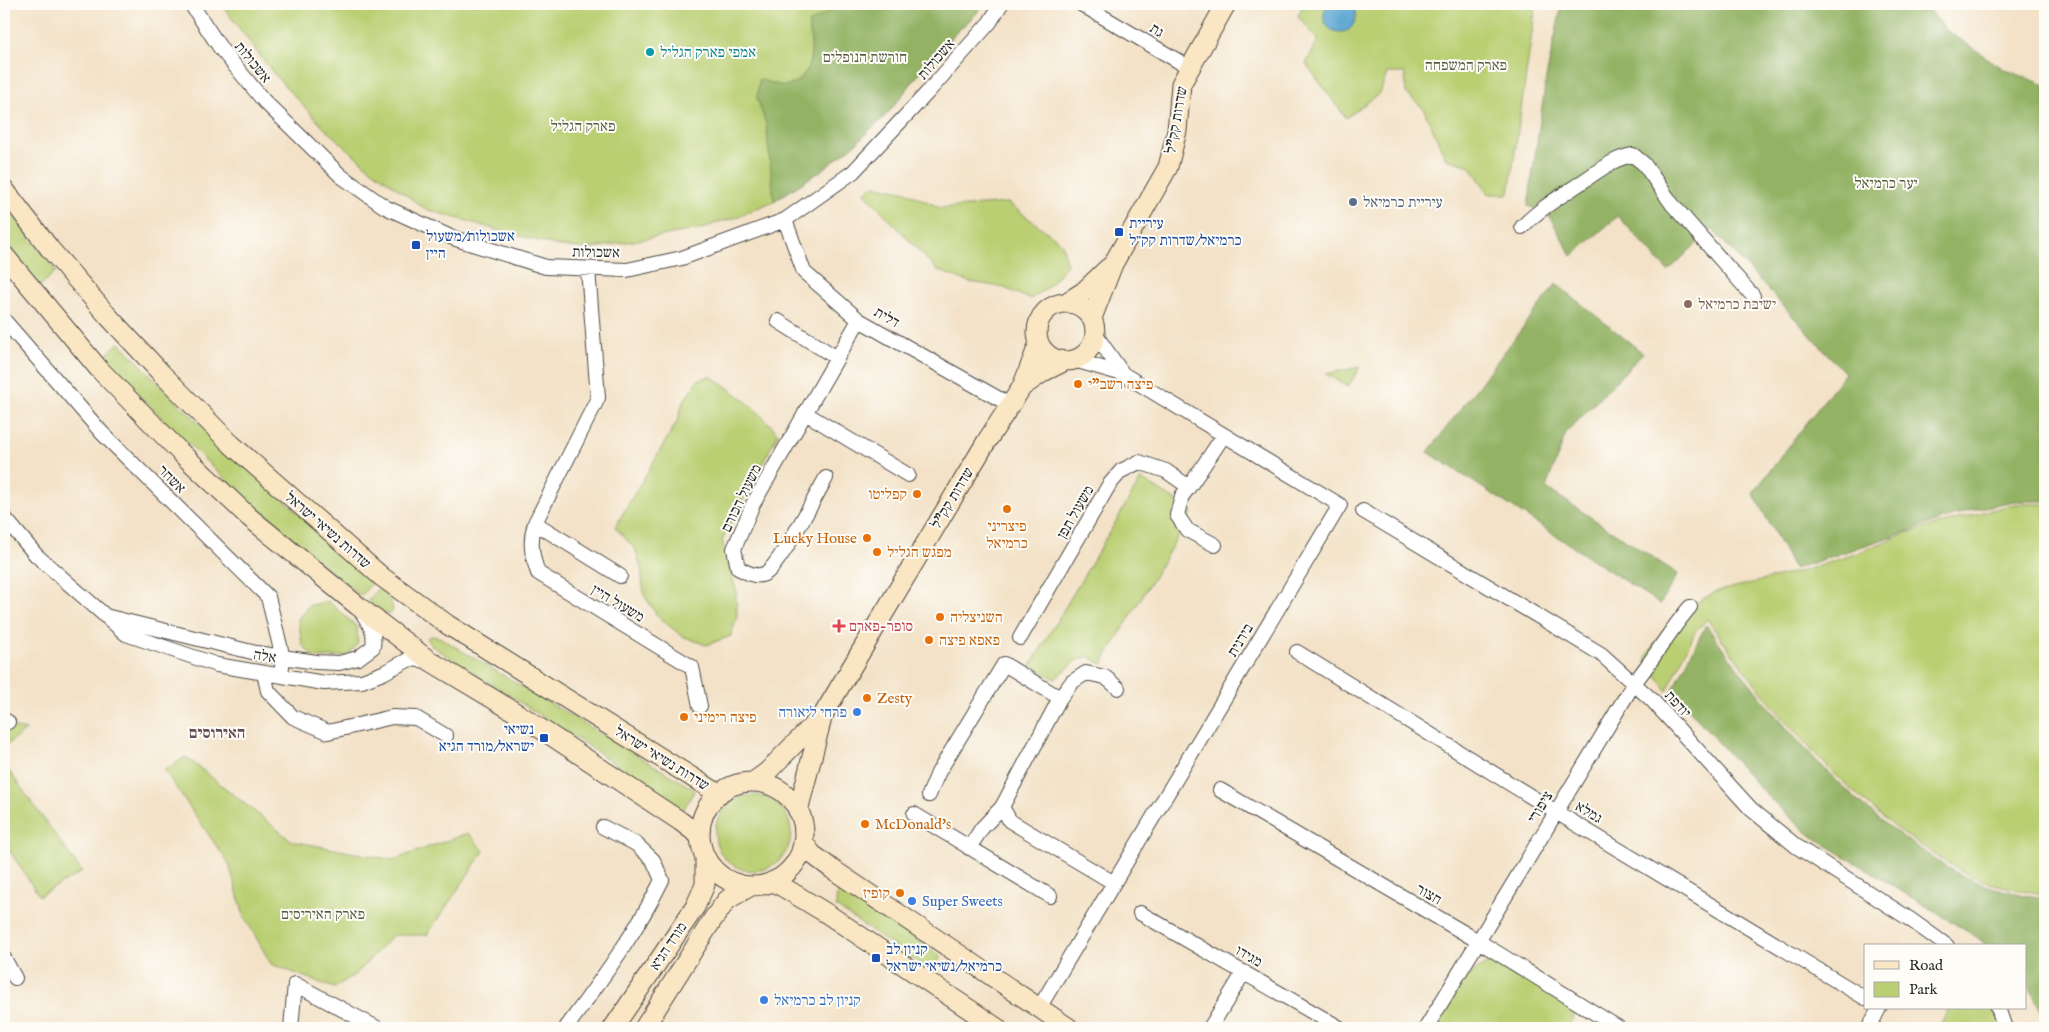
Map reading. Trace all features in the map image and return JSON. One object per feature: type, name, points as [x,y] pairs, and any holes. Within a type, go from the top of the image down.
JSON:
[{"type":"main road","name":"שדרות קק\"ל","points":[[1113,264],[1168,167],[1177,132],[1181,84],[1226,4]]},
{"type":"main road","name":"שדרות נשיאי ישראל","points":[[4,189],[50,249],[162,374],[231,444],[382,578],[448,625],[719,794]]},
{"type":"main road","points":[[4,255],[99,369],[178,451],[249,517],[358,606],[430,661],[523,717],[700,836]]},
{"type":"main road","points":[[1067,302],[1083,292],[1113,264]]},
{"type":"main road","points":[[1022,387],[1045,371],[1085,354],[1090,349],[1094,326],[1113,264]]},
{"type":"main road","points":[[1069,361],[1050,357],[1039,343],[1036,329],[1043,313],[1058,303],[1076,304],[1085,309],[1094,326]]},
{"type":"main road","points":[[1022,387],[1039,343]]},
{"type":"main road","name":"שדרות קק\"ל","points":[[823,715],[988,439],[1022,387]]},
{"type":"main road","points":[[753,782],[768,772],[823,715]]},
{"type":"main road","points":[[798,811],[823,715]]},
{"type":"main road","points":[[753,782],[776,788],[789,798],[798,811],[803,826],[803,842],[800,854],[784,874],[773,881],[751,886],[735,882],[720,874],[705,857],[700,836],[704,813],[710,802],[719,794],[735,785],[753,782]]},
{"type":"main road","points":[[803,842],[812,854],[832,869],[1069,1028]]},
{"type":"main road","name":"מורד הגיא","points":[[613,1028],[695,907],[705,886],[705,857]]},
{"type":"main road","points":[[773,881],[997,1028]]},
{"type":"main road","name":"מורד הגיא","points":[[644,1028],[727,900],[751,886]]},
{"type":"street","name":"אשכולות","points":[[191,4],[221,49],[264,101],[341,176],[385,207],[453,238],[546,267],[627,270],[682,258],[785,220],[852,172],[872,153],[990,22],[1001,4]]},
{"type":"street","name":"גת","points":[[1081,4],[1190,68]]},
{"type":"street","points":[[1522,227],[1533,215],[1598,171],[1621,157],[1633,155],[1644,164],[1672,204],[1753,296]]},
{"type":"street","name":"דלית","points":[[785,220],[804,272],[859,320],[1010,405]]},
{"type":"street","name":"משעול היין","points":[[588,269],[598,398],[535,523],[531,546],[538,573],[692,667],[700,706]]},
{"type":"street","name":"אשחר","points":[[4,320],[102,433],[268,597],[283,658],[280,675]]},
{"type":"street","name":"משעול הכורם","points":[[826,478],[777,562],[766,574],[754,576],[738,568],[734,549],[753,504],[859,320]]},
{"type":"street","points":[[778,321],[837,358]]},
{"type":"street","name":"בירנית","points":[[1094,326],[1123,374]]},
{"type":"street","name":"בירנית","points":[[1039,1008],[1340,505],[1123,374],[1069,361]]},
{"type":"street","points":[[806,413],[908,475]]},
{"type":"street","points":[[1215,545],[1187,530],[1177,516],[1182,496],[1224,435]]},
{"type":"street","name":"משעול תפן","points":[[1020,638],[1109,485],[1121,471],[1139,462],[1166,471],[1188,488]]},
{"type":"street","name":"יודפת","points":[[1363,511],[1601,654],[1652,700],[1751,809],[1796,846],[1911,920],[1944,944]]},
{"type":"street","name":"משעול היין","points":[[535,523],[620,576]]},
{"type":"street","name":"אלה","points":[[7,526],[102,615],[126,634],[216,665],[324,683],[362,681],[410,659],[430,661]]},
{"type":"street","name":"אלה","points":[[102,615],[283,658],[339,663],[358,658],[373,647],[374,636],[372,627],[358,606]]},
{"type":"street","name":"ציפורי","points":[[1426,1028],[1634,684],[1649,665],[1672,628],[1690,607]]},
{"type":"street","name":"גמלא","points":[[1297,652],[1556,812],[1864,997]]},
{"type":"street","points":[[930,795],[938,773],[1004,664],[1060,698]]},
{"type":"street","points":[[264,673],[268,691],[293,717],[328,732],[392,717],[416,718],[446,736]]},
{"type":"street","points":[[969,848],[982,828],[1002,807],[1060,698],[1072,682],[1086,673],[1104,677],[1118,688]]},
{"type":"street","name":"חצור","points":[[1220,790],[1478,941],[1619,1028]]},
{"type":"street","points":[[1002,807],[1010,821],[1114,883]]},
{"type":"street","points":[[914,814],[1050,896]]},
{"type":"street","points":[[566,1028],[612,966],[650,904],[662,880],[653,860],[636,844],[603,827]]},
{"type":"street","name":"מגידו","points":[[1140,913],[1340,1028]]},
{"type":"street","points":[[4,958],[15,978]]},
{"type":"street","points":[[1210,1028],[1244,972]]},
{"type":"street","points":[[291,1028],[295,984],[377,1028]]},
{"type":"street","points":[[1869,1028],[1878,1010]]},
{"type":"street","points":[[1999,1010],[2005,1028]]},
{"type":"green space","name":"פארק הגליל","points":[[221,4],[986,4],[936,52],[888,113],[853,146],[822,170],[774,201],[706,228],[588,249],[559,246],[425,209],[367,166],[324,128],[274,74]]},
{"type":"green space","name":"חורשת הנופלים","points":[[840,4],[986,4],[936,52],[888,113],[853,146],[822,170],[774,201],[766,124],[757,98],[759,79],[774,84],[789,85],[804,75],[808,67],[811,50],[808,24]]},
{"type":"green space","name":"פארק המשפחה","points":[[1304,4],[1536,4],[1509,194],[1489,194],[1470,166],[1446,159],[1423,108],[1406,93],[1405,73],[1387,73],[1380,93],[1346,118],[1306,64],[1318,40],[1298,16]]},
{"type":"green space","name":"יער כרמיאל","points":[[1562,4],[1924,4],[1946,30],[2004,69],[2045,85],[2045,501],[2014,501],[1971,510],[1794,569],[1753,493],[1845,373],[1712,229],[1668,271],[1618,216],[1572,256],[1548,214],[1528,206],[1546,78]]},
{"type":"green space","points":[[874,185],[906,192],[941,208],[1008,203],[1062,243],[1067,265],[1046,289],[1030,299],[1002,287],[969,282],[937,270],[864,192]]},
{"type":"green space","points":[[4,204],[56,271],[40,286],[4,239]]},
{"type":"green space","points":[[1556,284],[1643,353],[1566,433],[1546,488],[1678,574],[1660,604],[1428,452]]},
{"type":"green space","points":[[119,342],[179,404],[373,581],[361,596],[293,540],[228,481],[103,358]]},
{"type":"green space","points":[[1360,367],[1348,387],[1326,374]]},
{"type":"green space","points":[[710,376],[747,402],[778,434],[722,540],[736,590],[737,616],[731,636],[706,645],[682,636],[658,617],[644,595],[641,568],[635,549],[615,527],[678,420],[683,402],[698,380]]},
{"type":"green space","points":[[1141,479],[1193,511],[1102,664],[1088,656],[1075,662],[1055,679],[1031,665]]},
{"type":"green space","points":[[2014,504],[2045,504],[2045,894],[2002,886],[1971,876],[1926,849],[1893,825],[1834,773],[1806,744],[1755,683],[1707,619],[1695,632],[1667,691],[1645,659],[1663,630],[1682,611],[1715,592],[1806,570],[1855,554],[1906,533]]},
{"type":"green space","points":[[379,587],[392,604],[393,611],[389,615],[383,613],[368,601]]},
{"type":"green space","points":[[328,601],[357,627],[358,643],[348,656],[314,658],[302,644],[298,619],[308,606]]},
{"type":"green space","points":[[1706,625],[1729,657],[1804,748],[1860,803],[1891,828],[1961,875],[1981,884],[2002,890],[2045,898],[2045,1019],[2030,988],[2026,984],[2026,944],[1985,944],[1978,938],[1810,835],[1767,796],[1672,691]]},
{"type":"green space","points":[[431,636],[439,637],[695,790],[683,810],[588,746],[432,646],[427,638]]},
{"type":"green space","points":[[4,725],[26,730],[4,747]]},
{"type":"green space","name":"פארק האיריסים","points":[[186,757],[292,841],[393,860],[468,833],[484,851],[427,935],[393,935],[357,973],[334,988],[271,964],[244,916],[229,864],[164,770]]},
{"type":"green space","points":[[4,764],[82,872],[39,896],[4,842]]},
{"type":"green space","points":[[753,795],[768,798],[780,806],[788,818],[791,833],[788,848],[780,860],[768,868],[753,871],[738,868],[726,860],[718,848],[715,833],[718,818],[726,806],[738,798]]},
{"type":"green space","points":[[837,885],[941,956],[932,972],[836,907]]},
{"type":"green space","points":[[1493,959],[1577,1011],[1567,1028],[1435,1028],[1465,978]]},
{"type":"green space","points":[[1948,1010],[1998,1010],[2003,1028],[1946,1028],[1941,1023]]},
{"type":"water","points":[[1328,4],[1352,5],[1356,18],[1349,30],[1336,32],[1327,26],[1324,16]]},
{"type":"place","name":"אמפי פארק הגליל","points":[[650,52]]},
{"type":"place","name":"עיריית כרמיאל","points":[[1353,202]]},
{"type":"place","name":"עיריית כרמיאל/שדרות קק״ל","points":[[1119,232]]},
{"type":"place","name":"אשכולות/משעול היין","points":[[416,245]]},
{"type":"place","name":"ישיבת כרמיאל","points":[[1688,304]]},
{"type":"place","name":"פיצה רשב\"י","points":[[1078,384]]},
{"type":"place","name":"קפליטו","points":[[917,494]]},
{"type":"place","name":"פיצריני כרמיאל","points":[[1007,509]]},
{"type":"place","name":"Lucky House","points":[[867,538]]},
{"type":"place","name":"מפגש הגליל","points":[[877,552]]},
{"type":"place","name":"השניצליה","points":[[940,617]]},
{"type":"place","name":"סופר-פארם","points":[[839,626]]},
{"type":"place","name":"פאפא פיצה","points":[[929,640]]},
{"type":"place","name":"Zesty","points":[[867,698]]},
{"type":"place","name":"פרחי ליאורה","points":[[857,712]]},
{"type":"place","name":"פיצה רימיני","points":[[684,717]]},
{"type":"place","name":"נשיאי ישראל/מורד הגיא","points":[[544,738]]},
{"type":"place","name":"McDonald's","points":[[865,824]]},
{"type":"place","name":"קופיז","points":[[900,893]]},
{"type":"place","name":"Super Sweets","points":[[912,901]]},
{"type":"place","name":"קניון לב כרמיאל/נשיאי ישראל","points":[[876,958]]},
{"type":"place","name":"קניון לב כרמיאל","points":[[764,1000]]},
{"type":"district","name":"האירוסים","points":[[217,732]]}]
